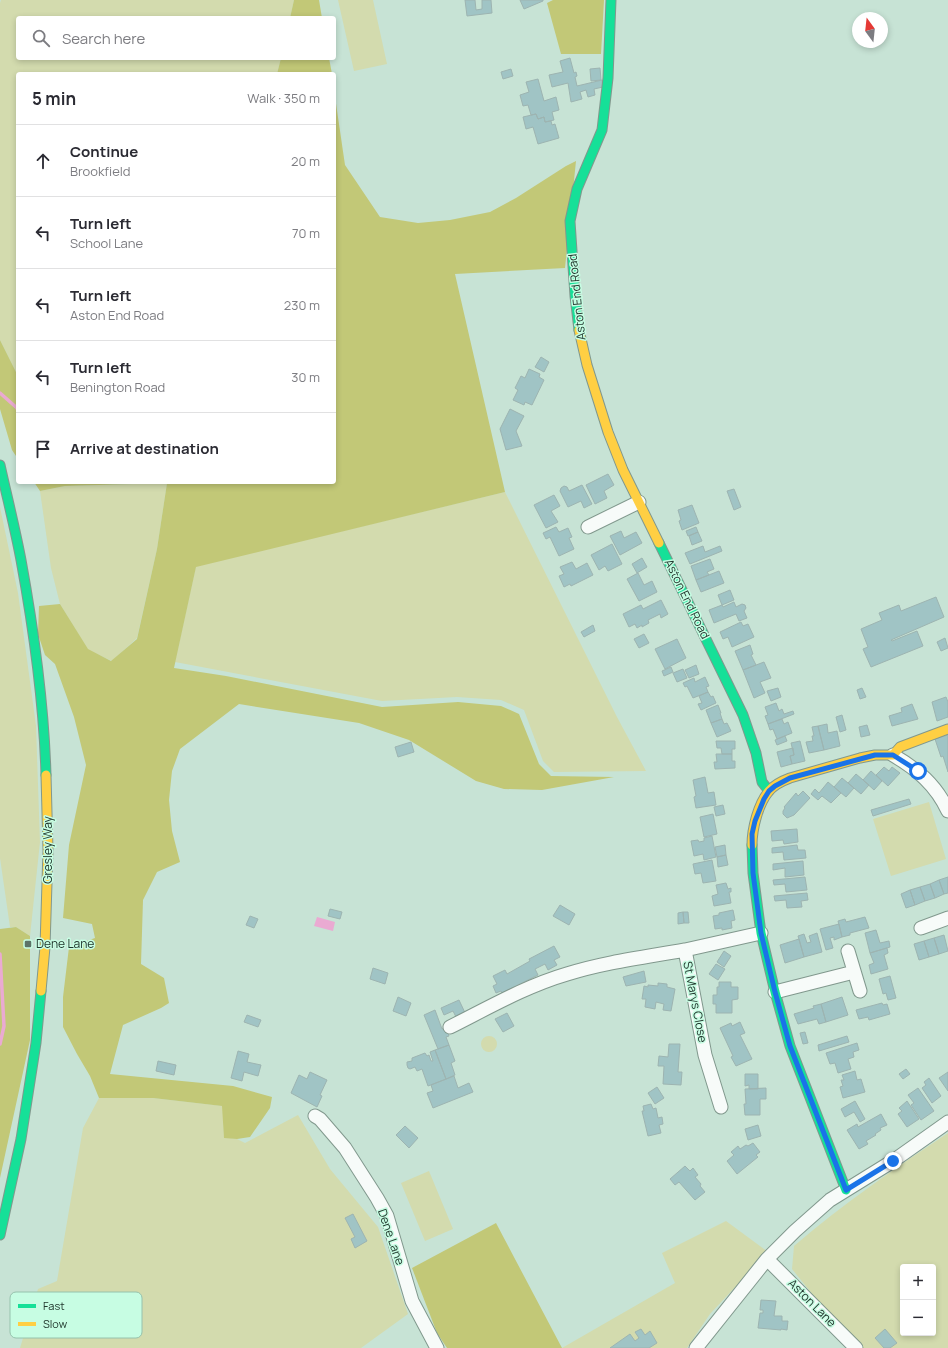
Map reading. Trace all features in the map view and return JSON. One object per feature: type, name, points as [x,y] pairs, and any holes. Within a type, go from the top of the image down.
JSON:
[{"type":"street","name":"Aston End Road","points":[[611,0],[608,78],[602,130],[582,174],[577,189],[570,222],[575,296],[580,337],[587,365],[608,432],[623,470],[744,715],[756,753],[762,782],[769,791]]},
{"type":"street","name":"Gresley Way","points":[[0,465],[16,531],[36,651],[43,712],[49,839],[47,930],[40,1021],[26,1120],[0,1235]]},
{"type":"street","points":[[588,527],[639,502]]},
{"type":"street","points":[[893,755],[900,747],[948,729]]},
{"type":"street","points":[[846,1190],[790,1046],[761,933],[753,873],[752,834],[757,814],[769,791],[779,783],[804,774],[875,755],[893,755],[909,765],[926,779],[939,794],[948,811]]},
{"type":"street","points":[[920,928],[948,918]]},
{"type":"street","name":"St Marys Close","points":[[721,1107],[703,1047],[685,950],[761,933]]},
{"type":"street","points":[[450,1027],[541,983],[568,974],[610,963],[685,950]]},
{"type":"street","points":[[848,951],[860,990]]},
{"type":"street","points":[[775,992],[854,972]]},
{"type":"street","name":"Dene Lane","points":[[315,1116],[320,1119],[345,1148],[387,1216],[412,1301],[437,1348]]},
{"type":"street","points":[[696,1348],[767,1259],[795,1231],[830,1200],[893,1161],[948,1122]]},
{"type":"street","name":"Aston Lane","points":[[767,1259],[856,1348]]},
{"type":"green space","points":[[1,0],[294,0],[290,16],[16,16],[16,60],[280,60],[278,72],[16,72],[16,372],[0,340]]},
{"type":"green space","points":[[294,0],[319,0],[322,16],[290,16]]},
{"type":"green space","points":[[338,0],[373,0],[387,64],[354,71]]},
{"type":"green space","points":[[553,0],[604,0],[601,54],[561,54],[547,3]]},
{"type":"green space","points":[[280,60],[329,60],[332,72],[278,72]]},
{"type":"green space","points":[[336,104],[345,165],[380,217],[418,223],[450,220],[490,212],[516,198],[576,161],[565,268],[455,274],[505,492],[196,567],[174,668],[226,676],[382,707],[458,702],[501,706],[519,714],[539,764],[551,776],[614,777],[542,790],[504,789],[476,781],[409,740],[359,723],[239,704],[180,749],[172,771],[169,800],[172,831],[180,862],[157,872],[143,900],[141,964],[164,978],[169,1003],[123,1025],[110,1074],[233,1086],[272,1097],[270,1108],[250,1137],[237,1139],[224,1138],[222,1106],[153,1098],[99,1098],[90,1076],[63,1027],[63,997],[69,947],[95,938],[92,924],[63,918],[69,845],[86,765],[74,717],[55,664],[45,655],[38,634],[39,606],[60,604],[88,649],[111,661],[137,639],[157,549],[167,484],[336,484]]},
{"type":"green space","points":[[0,340],[16,372],[16,456],[12,450],[0,409]]},
{"type":"green space","points":[[35,484],[133,484],[65,486],[40,491]]},
{"type":"green space","points":[[167,484],[157,549],[137,638],[112,661],[88,650],[60,604],[51,568],[40,491],[65,486]]},
{"type":"green space","points":[[505,492],[617,717],[646,771],[554,772],[543,761],[524,710],[501,700],[457,697],[382,701],[175,662],[196,566]]},
{"type":"green space","points":[[0,507],[18,593],[36,726],[40,842],[30,936],[16,927],[10,927],[0,858]]},
{"type":"green space","points":[[929,802],[946,859],[891,876],[873,819]]},
{"type":"green space","points":[[16,927],[30,936],[30,1040],[0,1178],[0,929]]},
{"type":"green space","points":[[486,1036],[492,1036],[497,1041],[495,1050],[492,1052],[486,1052],[481,1047],[481,1041]]},
{"type":"green space","points":[[99,1098],[153,1098],[223,1106],[224,1137],[237,1139],[245,1143],[298,1115],[330,1169],[378,1227],[408,1314],[361,1348],[20,1348],[23,1338],[142,1338],[142,1292],[37,1292],[38,1289],[57,1281],[83,1128]]},
{"type":"green space","points":[[948,1133],[948,1348],[858,1348],[842,1331],[792,1269],[794,1246],[850,1201]]},
{"type":"green space","points":[[429,1171],[453,1229],[425,1241],[401,1183]]},
{"type":"green space","points":[[726,1221],[768,1252],[710,1314],[687,1348],[562,1348],[675,1283],[662,1253]]},
{"type":"green space","points":[[496,1223],[562,1348],[447,1348],[437,1333],[412,1268]]},
{"type":"shaded area","points":[[317,917],[335,922],[333,931],[314,926]]},
{"type":"building","points":[[465,0],[475,0],[476,10],[482,9],[482,0],[491,0],[492,13],[467,16]]},
{"type":"building","points":[[520,0],[543,0],[543,1],[524,9]]},
{"type":"building","points":[[570,58],[574,73],[576,72],[577,76],[575,77],[577,86],[602,80],[603,87],[594,89],[595,95],[588,97],[586,90],[580,92],[582,99],[571,102],[568,83],[552,87],[549,75],[563,72],[560,61]]},
{"type":"building","points":[[600,68],[601,80],[591,81],[590,69]]},
{"type":"building","points":[[511,69],[513,76],[503,79],[501,72]]},
{"type":"building","points":[[538,79],[544,101],[556,97],[559,110],[552,112],[554,120],[545,122],[544,117],[538,119],[536,114],[531,115],[528,105],[523,106],[520,95],[529,92],[526,82]]},
{"type":"building","points":[[536,114],[538,119],[544,117],[545,122],[551,121],[552,125],[555,124],[559,138],[538,144],[533,127],[526,129],[523,117]]},
{"type":"building","points":[[541,357],[549,362],[544,372],[535,367]]},
{"type":"building","points":[[529,369],[540,374],[539,377],[544,380],[532,405],[525,402],[524,405],[513,400],[518,390],[515,388],[521,376],[525,378]]},
{"type":"building","points":[[510,409],[524,416],[516,431],[522,446],[506,450],[500,429]]},
{"type":"building","points":[[608,474],[614,485],[604,491],[607,498],[595,504],[586,485]]},
{"type":"building","points":[[582,485],[592,504],[584,508],[581,501],[568,507],[560,491],[561,488],[564,486],[567,487],[569,491]]},
{"type":"building","points":[[734,489],[741,507],[734,510],[727,491]]},
{"type":"building","points":[[554,495],[560,506],[551,511],[558,522],[546,528],[534,505]]},
{"type":"building","points":[[692,505],[699,523],[682,530],[678,510]]},
{"type":"building","points":[[556,527],[559,532],[568,528],[572,537],[569,538],[574,549],[559,556],[550,537],[546,539],[543,533]]},
{"type":"building","points":[[696,527],[698,532],[688,536],[686,531]]},
{"type":"building","points":[[621,531],[624,538],[636,532],[642,543],[620,555],[610,536]]},
{"type":"building","points":[[698,532],[702,541],[692,545],[689,536]]},
{"type":"building","points":[[612,544],[622,564],[608,571],[605,566],[599,570],[591,555]]},
{"type":"building","points":[[703,546],[705,552],[720,546],[722,551],[690,564],[685,553]]},
{"type":"building","points":[[642,558],[647,567],[637,573],[632,564]]},
{"type":"building","points":[[710,559],[714,569],[707,572],[709,575],[696,580],[691,566]]},
{"type":"building","points":[[572,562],[576,569],[587,563],[593,575],[571,586],[570,584],[564,587],[559,576],[564,574],[560,567]]},
{"type":"building","points":[[719,571],[724,583],[701,592],[696,580]]},
{"type":"building","points":[[638,573],[644,585],[652,581],[657,592],[639,601],[627,579]]},
{"type":"building","points":[[730,590],[734,600],[722,605],[718,595]]},
{"type":"building","points":[[936,597],[944,617],[891,640],[892,641],[917,631],[923,646],[871,667],[863,649],[868,647],[861,629],[882,620],[879,613],[899,605],[901,611]]},
{"type":"building","points":[[661,600],[668,614],[661,618],[660,614],[648,620],[649,623],[642,627],[642,625],[637,628],[635,624],[629,627],[623,614],[641,605],[643,609]]},
{"type":"building","points":[[734,602],[736,607],[742,604],[745,605],[746,608],[744,611],[747,618],[739,621],[736,614],[714,623],[709,610],[722,605],[723,607]]},
{"type":"building","points":[[741,622],[743,626],[748,624],[754,637],[732,647],[728,637],[723,639],[720,632]]},
{"type":"building","points":[[593,625],[595,631],[584,637],[581,632]]},
{"type":"building","points":[[644,634],[649,643],[639,648],[634,639]]},
{"type":"building","points":[[945,638],[948,648],[941,651],[937,642]]},
{"type":"building","points":[[677,639],[686,658],[665,669],[655,649]]},
{"type":"building","points":[[750,645],[753,654],[751,655],[756,665],[743,670],[735,651]]},
{"type":"building","points":[[764,662],[771,678],[760,682],[765,693],[754,698],[743,670]]},
{"type":"building","points":[[696,665],[699,674],[689,678],[685,670]]},
{"type":"building","points":[[671,667],[673,672],[664,676],[662,671]]},
{"type":"building","points":[[683,669],[687,678],[677,682],[673,673]]},
{"type":"building","points":[[705,677],[709,686],[706,687],[708,692],[693,698],[687,686],[685,687],[683,683],[694,678],[695,682]]},
{"type":"building","points":[[778,688],[781,697],[771,701],[767,691]]},
{"type":"building","points":[[862,688],[866,697],[860,699],[857,690]]},
{"type":"building","points":[[708,692],[711,697],[713,696],[716,703],[701,710],[698,704],[702,703],[699,696]]},
{"type":"building","points":[[946,697],[948,702],[948,717],[937,721],[932,702]]},
{"type":"building","points":[[776,703],[779,711],[782,709],[784,714],[793,711],[794,714],[768,724],[765,716],[768,715],[765,707]]},
{"type":"building","points":[[912,704],[918,719],[892,726],[889,716],[902,712],[901,708]]},
{"type":"building","points":[[718,705],[722,719],[711,723],[706,710]]},
{"type":"building","points":[[842,715],[846,730],[840,732],[836,717]]},
{"type":"building","points":[[722,719],[724,724],[727,723],[731,731],[717,737],[711,723]]},
{"type":"building","points":[[782,719],[784,724],[788,722],[792,733],[777,739],[773,729],[770,730],[768,724]]},
{"type":"building","points":[[827,724],[828,733],[837,731],[840,746],[824,750],[818,726]]},
{"type":"building","points":[[867,725],[870,735],[861,737],[859,727]]},
{"type":"building","points":[[818,726],[824,750],[809,753],[806,742],[813,741],[812,736],[814,736],[812,727]]},
{"type":"building","points":[[948,735],[948,772],[943,756],[941,757],[935,739]]},
{"type":"building","points":[[785,736],[787,741],[777,745],[775,740]]},
{"type":"building","points":[[716,741],[735,741],[735,749],[732,749],[732,754],[722,754],[721,748],[717,748]]},
{"type":"building","points":[[800,741],[805,761],[792,764],[790,756],[794,755],[791,743]]},
{"type":"building","points":[[411,742],[414,752],[398,757],[395,747]]},
{"type":"building","points":[[793,748],[794,755],[790,756],[792,764],[781,767],[777,752]]},
{"type":"building","points":[[716,754],[732,754],[732,761],[735,761],[735,768],[715,769],[714,762],[717,762]]},
{"type":"building","points":[[884,767],[889,771],[892,767],[900,773],[888,786],[876,775]]},
{"type":"building","points":[[871,771],[882,781],[874,790],[863,780]]},
{"type":"building","points":[[856,774],[869,785],[861,794],[848,783]]},
{"type":"building","points":[[705,777],[708,793],[714,792],[716,805],[696,808],[694,797],[696,796],[693,780]]},
{"type":"building","points":[[842,778],[854,788],[846,797],[834,787]]},
{"type":"building","points":[[828,782],[841,793],[831,803],[822,796],[818,800],[811,794],[815,789],[819,793]]},
{"type":"building","points":[[803,791],[810,798],[794,815],[787,818],[783,814],[784,807],[796,793],[798,796]]},
{"type":"building","points":[[909,799],[911,804],[873,816],[871,810]]},
{"type":"building","points":[[723,805],[725,814],[716,816],[714,807]]},
{"type":"building","points":[[713,814],[717,834],[704,837],[700,817]]},
{"type":"building","points":[[797,829],[798,842],[784,844],[783,840],[772,841],[771,831]]},
{"type":"building","points":[[712,836],[716,857],[704,860],[703,854],[694,856],[691,841],[704,841],[704,838]]},
{"type":"building","points":[[725,845],[726,855],[717,857],[715,847]]},
{"type":"building","points":[[797,845],[798,850],[805,850],[806,858],[784,860],[783,852],[772,853],[772,848]]},
{"type":"building","points":[[726,855],[728,865],[718,867],[717,857]]},
{"type":"building","points":[[712,860],[716,881],[703,883],[701,873],[695,874],[693,864]]},
{"type":"building","points":[[803,861],[804,875],[785,877],[785,868],[773,870],[773,864]]},
{"type":"building","points":[[805,877],[807,890],[786,892],[785,884],[774,885],[773,880]]},
{"type":"building","points":[[948,877],[948,893],[944,894],[939,880]]},
{"type":"building","points":[[939,880],[944,894],[935,898],[930,884]]},
{"type":"building","points":[[726,883],[728,889],[731,888],[731,892],[729,892],[731,903],[714,906],[712,896],[718,894],[716,885]]},
{"type":"building","points":[[930,884],[935,898],[925,901],[920,887]]},
{"type":"building","points":[[920,887],[925,901],[915,905],[910,890]]},
{"type":"building","points":[[910,890],[915,905],[906,908],[901,894]]},
{"type":"building","points":[[807,893],[808,900],[801,901],[802,907],[787,908],[786,900],[775,901],[774,896]]},
{"type":"building","points":[[560,905],[575,914],[569,925],[553,916]]},
{"type":"building","points":[[330,909],[342,912],[340,919],[328,916]]},
{"type":"building","points":[[733,910],[735,920],[731,921],[732,928],[722,930],[722,928],[715,929],[713,916]]},
{"type":"building","points":[[683,912],[688,912],[689,923],[684,923]]},
{"type":"building","points":[[683,912],[684,923],[678,924],[678,913]]},
{"type":"building","points":[[250,916],[258,919],[254,928],[246,925]]},
{"type":"building","points":[[865,917],[869,928],[850,933],[850,935],[842,937],[838,921],[845,919],[846,922]]},
{"type":"building","points":[[839,924],[842,937],[834,940],[834,937],[830,938],[833,948],[826,950],[820,929]]},
{"type":"building","points":[[876,930],[880,943],[889,941],[890,947],[870,953],[865,933]]},
{"type":"building","points":[[817,933],[822,952],[804,957],[798,936],[804,934],[807,943],[811,942],[809,936]]},
{"type":"building","points":[[944,935],[948,951],[939,954],[934,938]]},
{"type":"building","points":[[934,938],[939,954],[929,957],[924,941]]},
{"type":"building","points":[[799,939],[804,957],[785,963],[780,945]]},
{"type":"building","points":[[924,941],[929,957],[919,960],[914,944]]},
{"type":"building","points":[[554,946],[560,957],[554,960],[557,965],[548,970],[545,964],[535,969],[538,975],[502,993],[501,991],[496,993],[493,986],[497,984],[493,976],[505,970],[507,974],[530,961],[529,959]]},
{"type":"building","points":[[887,948],[888,953],[884,955],[888,969],[871,974],[869,965],[874,963],[870,953]]},
{"type":"building","points":[[724,951],[731,956],[724,967],[717,962]]},
{"type":"building","points":[[716,964],[725,969],[718,980],[709,974]]},
{"type":"building","points":[[373,968],[388,973],[385,984],[370,979]]},
{"type":"building","points":[[644,971],[646,982],[626,986],[623,977]]},
{"type":"building","points":[[890,976],[896,998],[888,1000],[886,993],[883,994],[879,979]]},
{"type":"building","points":[[719,982],[731,982],[731,987],[738,987],[738,999],[732,1000],[732,1013],[716,1013],[716,1004],[713,1004],[713,995],[717,995],[717,987],[719,987]]},
{"type":"building","points":[[658,983],[667,984],[667,987],[675,989],[671,1011],[663,1010],[664,1004],[656,1002],[655,1009],[645,1007],[646,999],[642,999],[644,986],[658,986]]},
{"type":"building","points":[[398,997],[411,1003],[406,1016],[393,1011]]},
{"type":"building","points":[[842,997],[848,1015],[826,1022],[821,1004]]},
{"type":"building","points":[[459,1000],[467,1017],[458,1021],[453,1011],[444,1015],[441,1008]]},
{"type":"building","points":[[882,1003],[883,1005],[887,1004],[890,1014],[869,1020],[868,1017],[859,1019],[856,1010]]},
{"type":"building","points":[[821,1004],[826,1022],[819,1024],[817,1019],[798,1024],[794,1014],[814,1008],[813,1006]]},
{"type":"building","points":[[435,1010],[442,1029],[446,1027],[449,1036],[446,1037],[449,1045],[438,1049],[424,1015]]},
{"type":"building","points":[[507,1013],[514,1026],[503,1032],[495,1019]]},
{"type":"building","points":[[247,1015],[261,1020],[258,1027],[244,1022]]},
{"type":"building","points":[[740,1022],[745,1033],[740,1035],[752,1059],[736,1066],[720,1028],[731,1023],[732,1026]]},
{"type":"building","points":[[805,1032],[808,1043],[803,1044],[800,1033]]},
{"type":"building","points":[[847,1036],[849,1042],[819,1051],[818,1045]]},
{"type":"building","points":[[857,1043],[859,1050],[853,1052],[854,1057],[848,1059],[851,1069],[838,1073],[835,1063],[830,1064],[826,1053]]},
{"type":"building","points":[[669,1044],[680,1044],[678,1072],[682,1072],[681,1085],[663,1084],[664,1066],[658,1066],[659,1056],[668,1057]]},
{"type":"building","points":[[449,1045],[455,1061],[451,1063],[455,1075],[446,1079],[435,1050]]},
{"type":"building","points":[[435,1050],[446,1079],[428,1086],[422,1069],[417,1071],[415,1067],[410,1069],[408,1068],[407,1062],[412,1061],[412,1058],[425,1053],[427,1056],[429,1055],[431,1061],[433,1061],[430,1052]]},
{"type":"building","points":[[238,1051],[249,1054],[247,1062],[261,1065],[258,1076],[244,1072],[242,1081],[231,1078]]},
{"type":"building","points":[[158,1061],[176,1065],[174,1075],[156,1071]]},
{"type":"building","points":[[906,1069],[910,1074],[903,1079],[899,1074]]},
{"type":"building","points":[[855,1071],[857,1080],[861,1079],[865,1092],[843,1098],[840,1087],[843,1086],[841,1080],[844,1080],[842,1075]]},
{"type":"building","points":[[310,1072],[327,1080],[320,1095],[322,1096],[317,1107],[291,1093],[299,1075],[307,1079]]},
{"type":"building","points":[[948,1072],[948,1091],[939,1078]]},
{"type":"building","points":[[745,1074],[758,1074],[758,1089],[749,1089],[749,1085],[745,1086]]},
{"type":"building","points":[[454,1076],[458,1088],[469,1083],[473,1092],[433,1108],[427,1093],[433,1091],[431,1085]]},
{"type":"building","points":[[929,1078],[941,1096],[932,1103],[922,1088],[926,1085],[924,1082]]},
{"type":"building","points":[[657,1087],[664,1098],[655,1104],[648,1093]]},
{"type":"building","points":[[766,1088],[766,1099],[760,1099],[760,1115],[745,1115],[745,1089]]},
{"type":"building","points":[[918,1088],[934,1111],[921,1120],[911,1105],[914,1103],[908,1095]]},
{"type":"building","points":[[855,1101],[865,1119],[860,1122],[854,1112],[845,1117],[841,1109]]},
{"type":"building","points":[[907,1101],[919,1119],[907,1127],[898,1114],[902,1111],[899,1108]]},
{"type":"building","points":[[651,1104],[653,1109],[656,1108],[658,1118],[662,1117],[663,1124],[659,1125],[661,1133],[648,1136],[642,1111],[644,1111],[643,1106]]},
{"type":"building","points":[[881,1114],[887,1125],[880,1128],[881,1130],[875,1134],[876,1135],[866,1141],[868,1144],[859,1149],[847,1130],[857,1124],[858,1127]]},
{"type":"building","points":[[758,1125],[761,1136],[748,1140],[745,1129]]},
{"type":"building","points":[[405,1126],[418,1138],[409,1148],[396,1135]]},
{"type":"building","points":[[753,1143],[760,1152],[756,1155],[758,1157],[737,1174],[727,1161],[734,1155],[731,1152],[738,1146],[740,1149]]},
{"type":"building","points":[[685,1166],[690,1171],[693,1168],[698,1175],[695,1177],[705,1192],[695,1200],[679,1182],[675,1185],[670,1179]]},
{"type":"building","points":[[353,1214],[367,1241],[355,1248],[351,1239],[355,1237],[345,1218]]},
{"type":"building","points":[[761,1300],[776,1301],[774,1316],[782,1316],[782,1321],[788,1321],[787,1330],[758,1328],[760,1313],[763,1313],[763,1310],[760,1310]]},
{"type":"building","points":[[641,1329],[645,1335],[650,1331],[657,1343],[649,1348],[610,1348],[630,1334],[635,1341],[639,1338],[635,1332]]},
{"type":"building","points":[[885,1329],[897,1343],[890,1348],[884,1348],[875,1338]]},
{"type":"waterway","points":[[0,393],[16,407]]},
{"type":"waterway","points":[[0,954],[4,1026],[0,1044]]},
{"type":"traffic: fast","points":[[579,330],[570,221],[577,189],[602,130],[608,78],[611,0]]},
{"type":"traffic: fast","points":[[0,465],[19,548],[26,587],[41,694],[46,775]]},
{"type":"traffic: fast","points":[[659,543],[743,715],[756,753],[762,782],[769,791]]},
{"type":"traffic: fast","points":[[752,845],[753,873],[761,933],[775,992],[790,1046],[846,1190]]},
{"type":"traffic: fast","points":[[0,1235],[21,1139],[36,1043],[41,991]]},
{"type":"traffic: slow","points":[[579,330],[587,365],[608,432],[623,470],[659,543]]},
{"type":"traffic: slow","points":[[752,845],[754,824],[759,810],[765,796],[778,783],[790,778],[860,758],[875,755],[893,755],[900,747],[948,729]]},
{"type":"traffic: slow","points":[[41,991],[45,947],[48,850],[46,775]]},
{"type":"place","name":"Dene Lane","points":[[28,944]]},
{"type":"route","points":[[893,1161],[846,1190],[790,1046],[775,992],[761,933],[753,873],[752,834],[755,821],[769,791],[779,783],[790,778],[875,755],[893,755],[918,771]]}]
